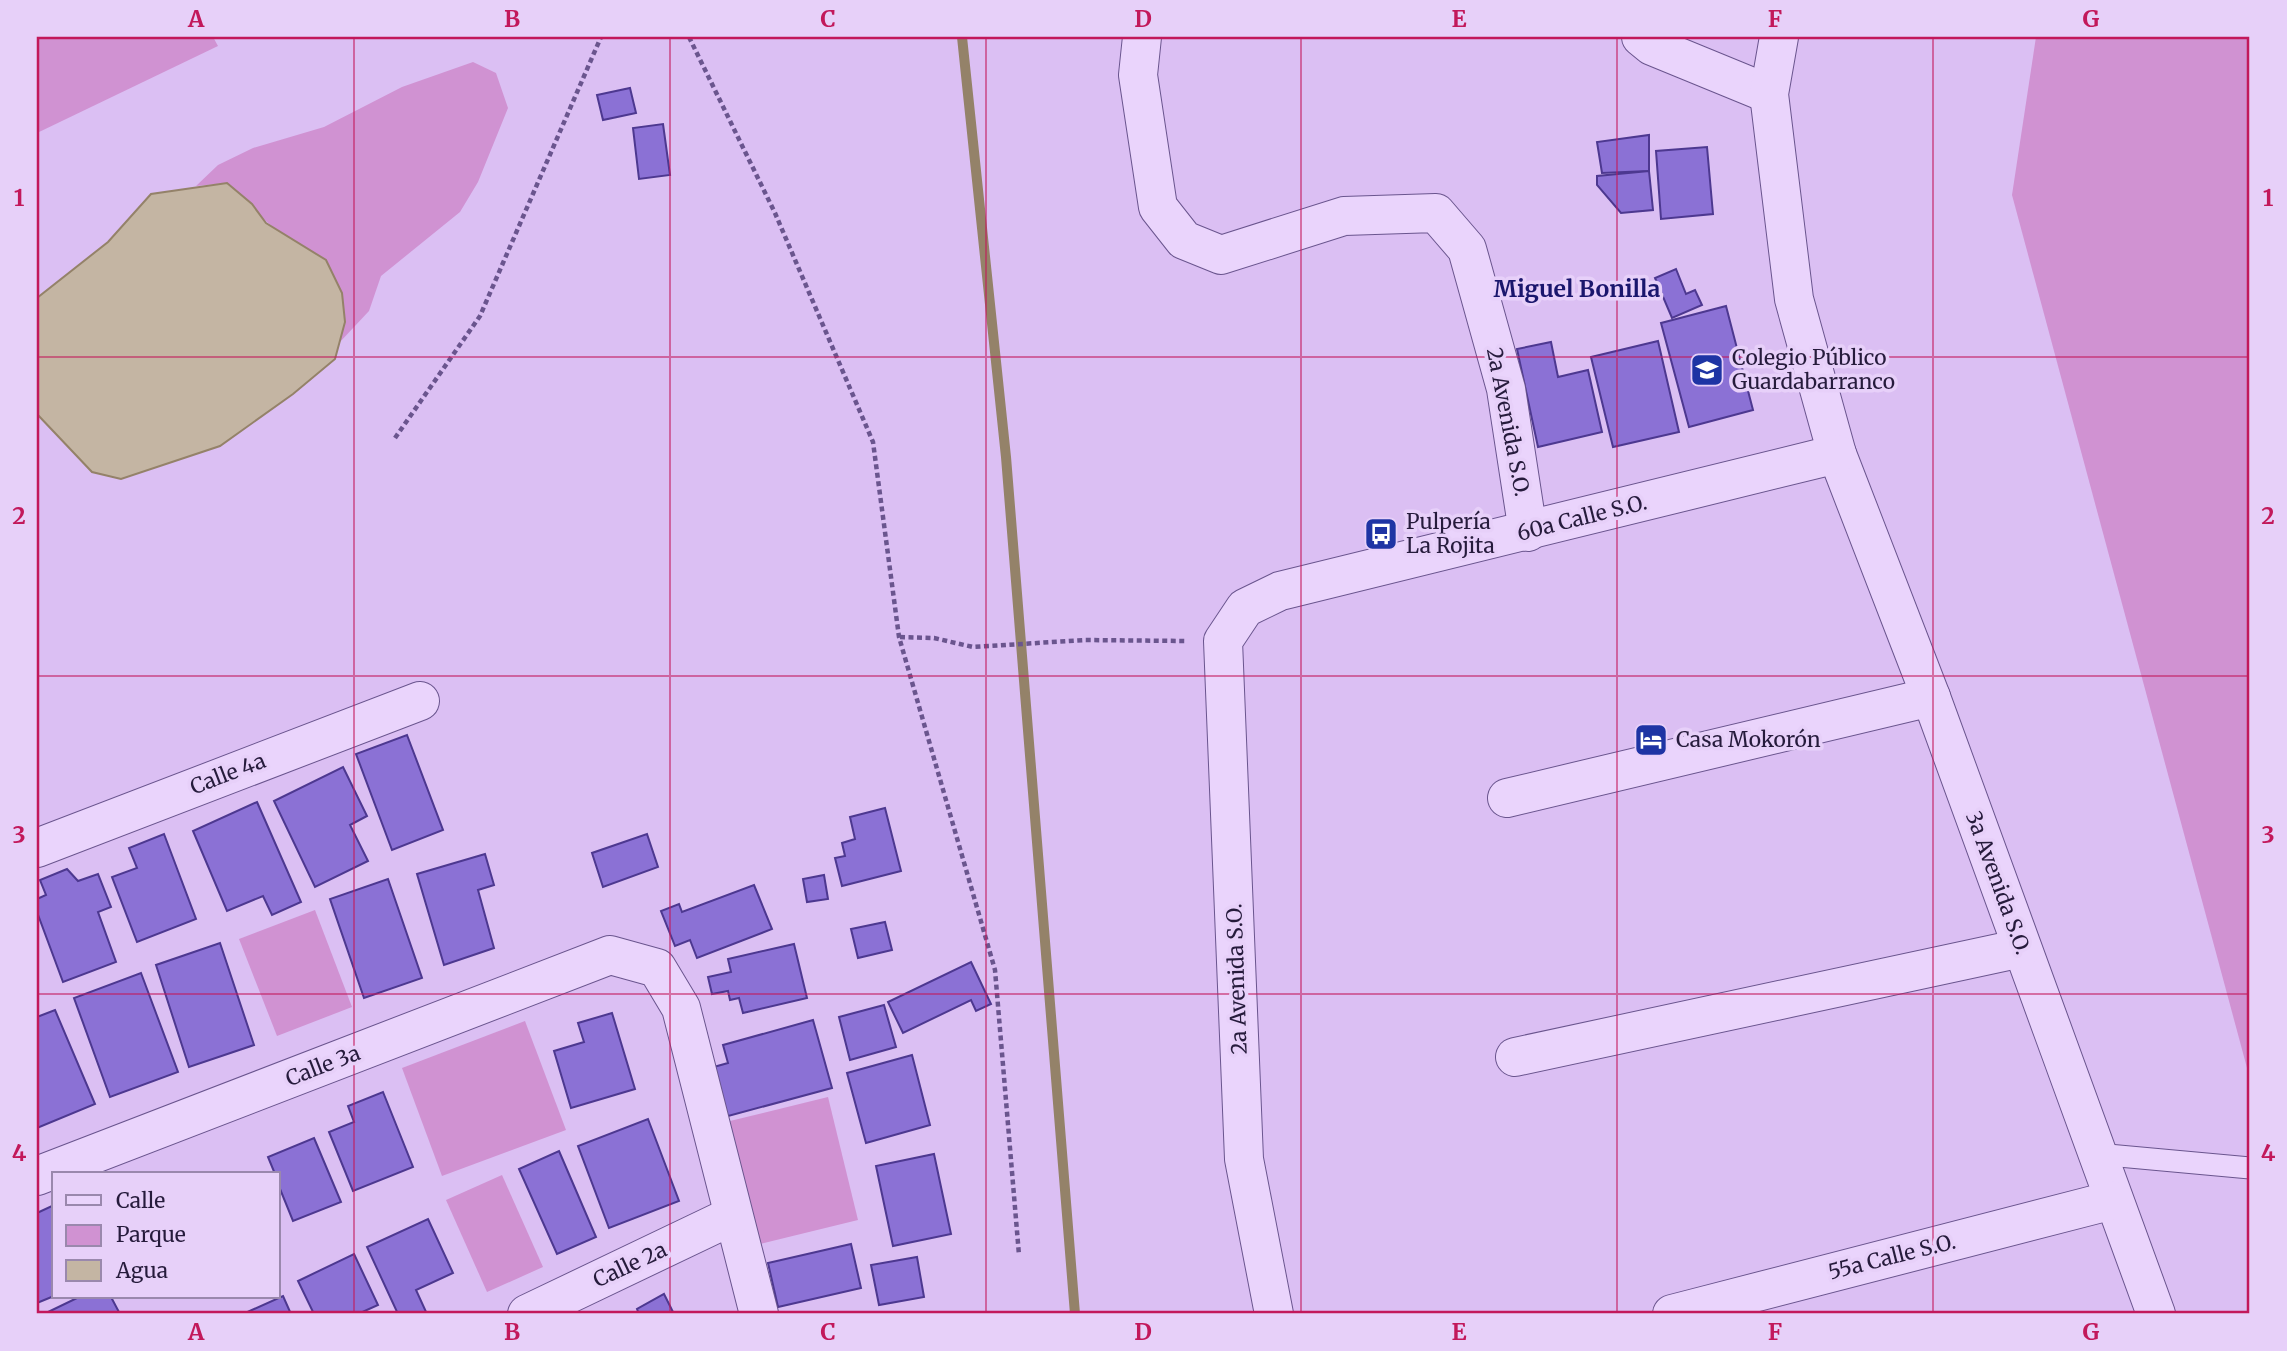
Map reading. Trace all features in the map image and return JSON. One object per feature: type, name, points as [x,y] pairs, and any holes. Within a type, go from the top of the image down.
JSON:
[{"type":"street","name":"2a Avenida S.O.","points":[[1142,37],[1138,75],[1158,207],[1184,240],[1221,255],[1344,216],[1436,213],[1467,249],[1506,389],[1528,532]]},
{"type":"street","points":[[1641,37],[1652,46],[1769,94],[1779,37]]},
{"type":"street","name":"3a Avenida S.O.","points":[[1769,94],[1794,299],[1837,454],[1931,697],[2156,1314]]},
{"type":"street","name":"60a Calle S.O.","points":[[1223,641],[1245,608],[1280,591],[1837,454]]},
{"type":"street","name":"2a Avenida S.O.","points":[[1223,641],[1244,1159],[1274,1314]]},
{"type":"street","points":[[1507,798],[1931,697]]},
{"type":"street","name":"Calle 4a","points":[[37,848],[420,701]]},
{"type":"street","points":[[1515,1057],[2022,948]]},
{"type":"street","name":"Calle 3a","points":[[37,1176],[610,955],[657,968],[681,1007],[733,1216]]},
{"type":"street","name":"55a Calle S.O.","points":[[1672,1314],[2113,1200]]},
{"type":"street","points":[[733,1216],[760,1314]]},
{"type":"street","name":"Calle 2a","points":[[527,1314],[733,1216]]},
{"type":"lane","points":[[2097,1154],[2250,1168]]},
{"type":"path","points":[[395,438],[480,316],[601,37]]},
{"type":"path","points":[[689,37],[775,213],[873,442],[899,637],[995,970],[1019,1255]]},
{"type":"path","points":[[899,637],[934,638],[973,647],[1085,640],[1223,641]]},
{"type":"green space","points":[[37,37],[213,37],[218,46],[37,133]]},
{"type":"green space","points":[[2036,37],[2250,37],[2250,1079],[2012,195]]},
{"type":"green space","points":[[473,62],[496,73],[508,108],[478,182],[460,212],[381,276],[369,311],[339,343],[345,322],[280,232],[227,183],[196,186],[218,165],[253,148],[324,127],[402,87]]},
{"type":"green space","points":[[315,910],[352,1007],[277,1036],[239,939]]},
{"type":"green space","points":[[525,1021],[566,1130],[442,1176],[402,1068]]},
{"type":"green space","points":[[828,1097],[858,1220],[760,1244],[730,1121]]},
{"type":"green space","points":[[502,1175],[543,1267],[487,1292],[446,1200]]},
{"type":"water","points":[[227,183],[252,204],[266,223],[326,260],[342,293],[345,322],[335,359],[293,394],[220,446],[121,479],[92,472],[37,414],[37,298],[108,242],[151,194]]},
{"type":"building","points":[[630,88],[636,113],[603,120],[597,95]]},
{"type":"building","points":[[663,124],[670,175],[639,179],[633,128]]},
{"type":"building","points":[[1649,135],[1649,171],[1602,173],[1597,142]]},
{"type":"building","points":[[1707,147],[1713,214],[1661,219],[1656,151]]},
{"type":"building","points":[[1649,171],[1653,210],[1621,213],[1597,185],[1597,176]]},
{"type":"building","points":[[1676,269],[1686,294],[1695,290],[1702,305],[1672,318],[1655,278]]},
{"type":"building","points":[[1726,306],[1753,410],[1689,427],[1661,323]]},
{"type":"building","points":[[1658,341],[1679,432],[1613,447],[1591,357]]},
{"type":"building","points":[[1551,342],[1558,377],[1588,370],[1602,432],[1538,447],[1517,349]]},
{"type":"building","points":[[407,735],[443,830],[392,850],[356,754]]},
{"type":"building","points":[[343,767],[367,816],[350,825],[368,861],[315,887],[274,801]]},
{"type":"building","points":[[257,802],[301,902],[272,915],[263,896],[227,911],[193,831]]},
{"type":"building","points":[[885,808],[901,871],[842,886],[835,858],[845,856],[842,843],[855,839],[850,817]]},
{"type":"building","points":[[164,834],[196,919],[137,942],[112,877],[137,868],[129,848]]},
{"type":"building","points":[[647,834],[658,867],[603,887],[592,853]]},
{"type":"building","points":[[485,854],[494,885],[478,890],[494,948],[444,965],[417,874]]},
{"type":"building","points":[[67,869],[78,881],[98,874],[111,907],[98,912],[116,962],[63,982],[37,912],[37,899],[46,895],[40,880]]},
{"type":"building","points":[[824,875],[828,899],[807,902],[803,879]]},
{"type":"building","points":[[388,879],[422,978],[364,998],[330,899]]},
{"type":"building","points":[[754,885],[772,929],[697,958],[690,940],[675,946],[661,911],[679,904],[682,912]]},
{"type":"building","points":[[885,922],[892,950],[858,958],[851,929]]},
{"type":"building","points":[[220,943],[254,1045],[189,1067],[156,965]]},
{"type":"building","points":[[794,944],[807,998],[743,1013],[739,998],[730,1000],[728,991],[712,994],[708,977],[731,972],[728,959]]},
{"type":"building","points":[[971,962],[991,1004],[976,1011],[971,1000],[903,1033],[888,1002]]},
{"type":"building","points":[[141,973],[178,1072],[110,1097],[74,998]]},
{"type":"building","points":[[884,1005],[896,1047],[850,1060],[839,1017]]},
{"type":"building","points":[[55,1010],[95,1104],[37,1128],[37,1017]]},
{"type":"building","points":[[612,1013],[635,1089],[571,1108],[554,1051],[584,1042],[578,1023]]},
{"type":"building","points":[[813,1020],[832,1088],[717,1119],[703,1070],[728,1063],[723,1045]]},
{"type":"building","points":[[912,1055],[930,1125],[866,1143],[847,1073]]},
{"type":"building","points":[[383,1092],[413,1167],[353,1191],[329,1132],[354,1122],[348,1106]]},
{"type":"building","points":[[648,1119],[679,1201],[609,1228],[578,1146]]},
{"type":"building","points":[[314,1138],[341,1202],[293,1221],[280,1189],[280,1172],[274,1172],[268,1157]]},
{"type":"building","points":[[559,1151],[596,1237],[557,1254],[519,1169]]},
{"type":"building","points":[[934,1154],[951,1234],[893,1246],[876,1166]]},
{"type":"building","points":[[52,1206],[52,1297],[37,1303],[37,1213]]},
{"type":"building","points":[[428,1219],[453,1273],[416,1290],[427,1314],[398,1314],[367,1247]]},
{"type":"building","points":[[851,1244],[861,1288],[778,1307],[768,1263]]},
{"type":"building","points":[[354,1254],[378,1305],[358,1314],[314,1314],[298,1281]]},
{"type":"building","points":[[917,1257],[924,1297],[879,1305],[871,1265]]},
{"type":"building","points":[[664,1294],[674,1314],[639,1314],[637,1309]]},
{"type":"building","points":[[283,1296],[291,1314],[243,1314],[280,1298]]},
{"type":"building","points":[[77,1298],[112,1298],[120,1314],[44,1314]]},
{"type":"waterway","points":[[962,37],[1006,457],[1075,1314]]},
{"type":"place","name":"Colegio Público Guardabarranco","points":[[1707,370]]},
{"type":"place","name":"Pulpería La Rojita","points":[[1381,534]]},
{"type":"place","name":"Casa Mokorón","points":[[1651,740]]},
{"type":"district","name":"Miguel Bonilla","points":[[1577,289]]}]
